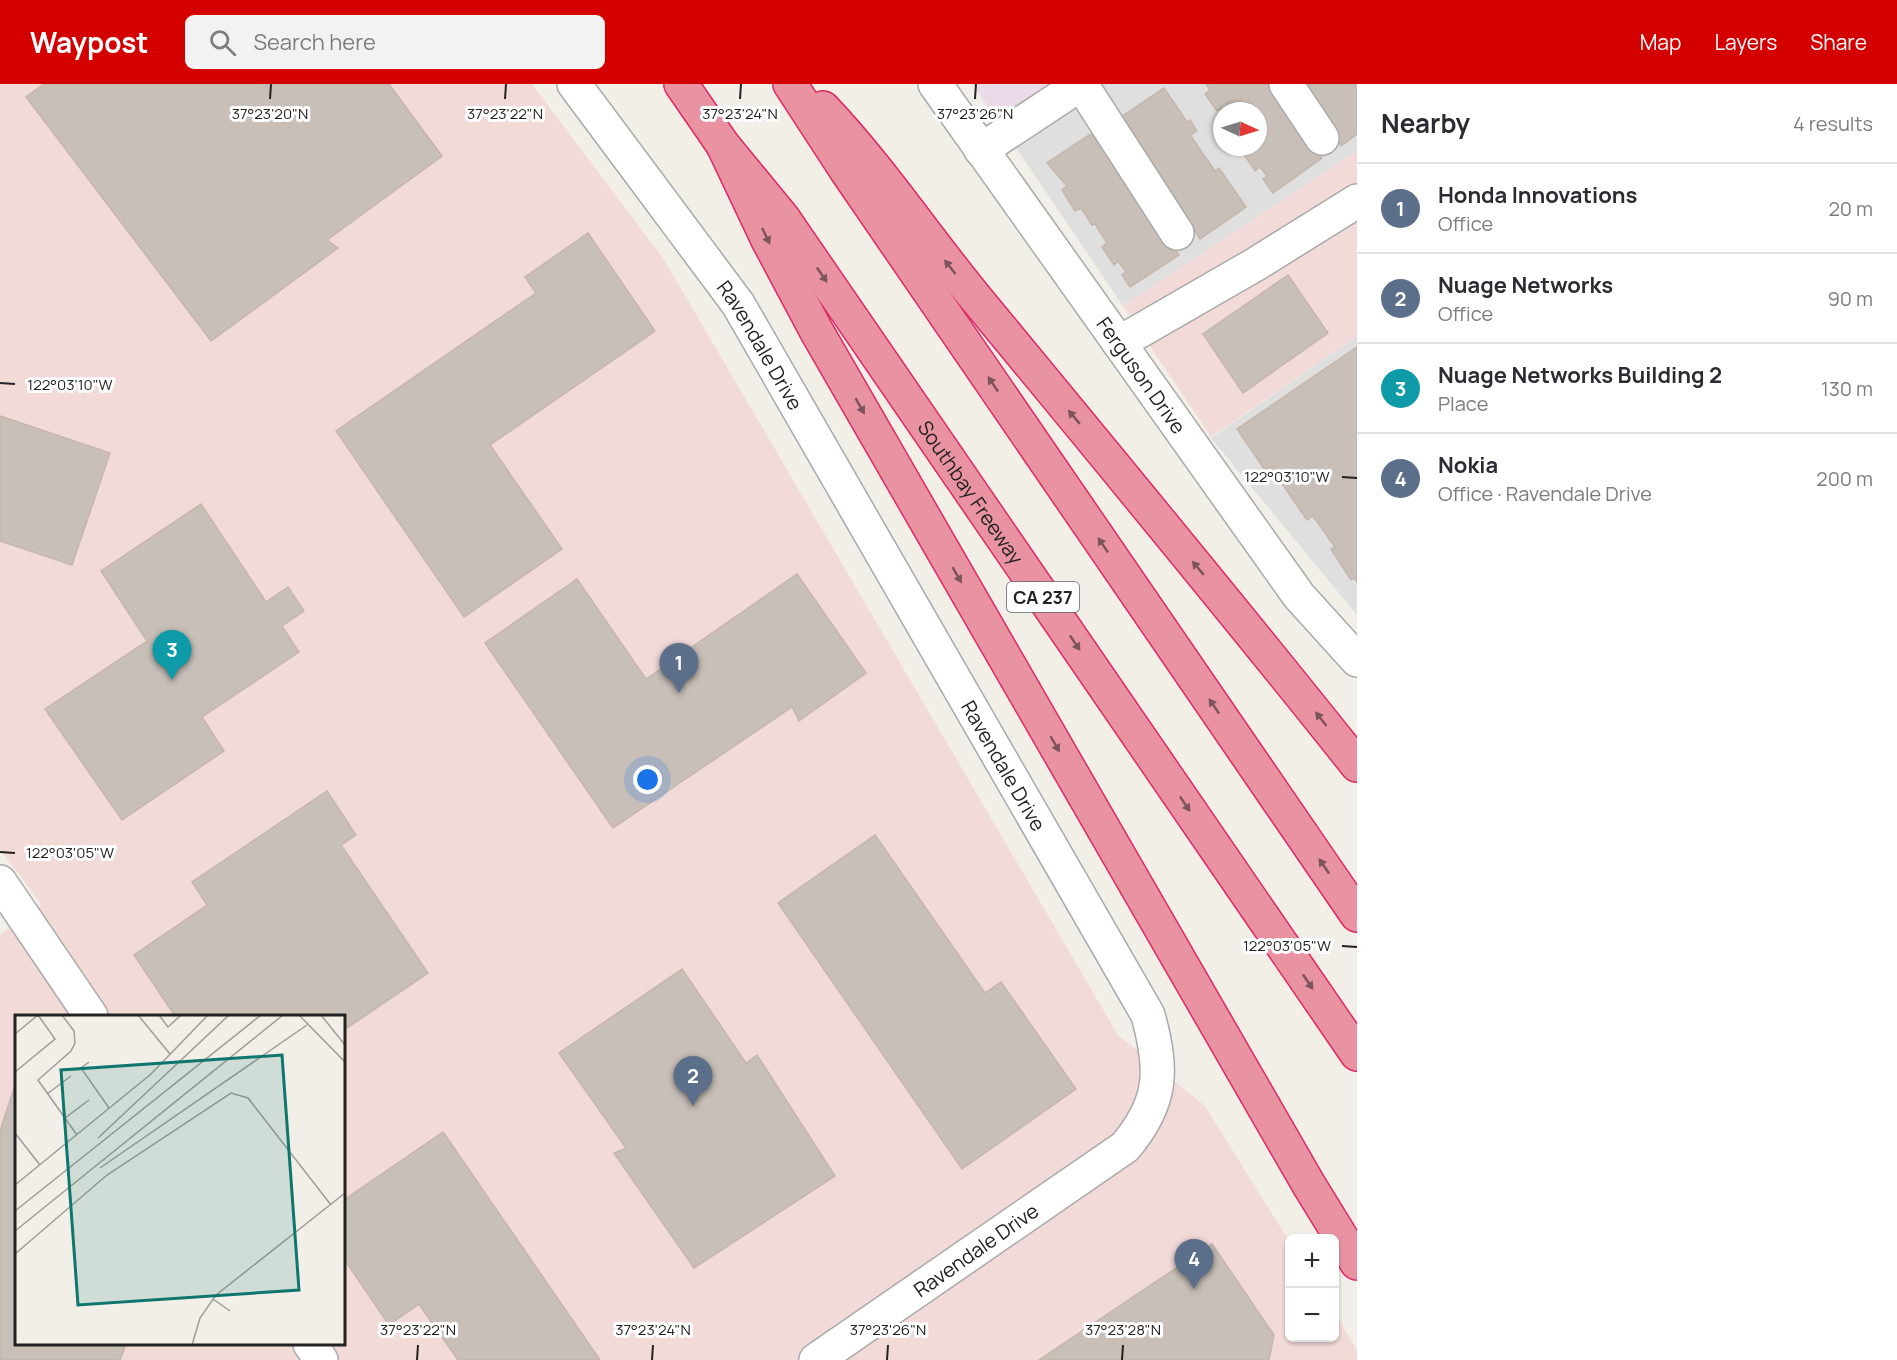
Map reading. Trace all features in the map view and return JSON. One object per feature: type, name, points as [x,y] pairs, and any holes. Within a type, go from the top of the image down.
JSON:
[{"type":"highway","name":"Southbay Freeway","points":[[681,84],[723,145],[783,218],[1357,1054]]},
{"type":"highway","points":[[790,84],[846,170],[1357,915]]},
{"type":"highway","points":[[801,84],[854,140],[949,266],[1250,631],[1357,765]]},
{"type":"highway","points":[[723,145],[768,240],[823,343],[1309,1185],[1357,1263]]},
{"type":"street","name":"Ravendale Drive","points":[[574,84],[738,304],[1148,1015],[1157,1049],[1158,1075],[1153,1105],[1140,1129],[1125,1147],[816,1360]]},
{"type":"street","name":"Ferguson Drive","points":[[935,84],[1299,596],[1357,660]]},
{"type":"street","points":[[981,150],[1081,84],[1177,233]]},
{"type":"street","points":[[1286,84],[1322,138]]},
{"type":"street","points":[[1119,343],[1256,264],[1357,201]]},
{"type":"street","points":[[0,882],[89,1015]]},
{"type":"street","points":[[311,1345],[321,1360]]},
{"type":"shaded area","points":[[0,84],[532,84],[663,258],[1118,1035],[1205,1106],[1285,1235],[1285,1342],[1339,1342],[1339,1320],[1357,1350],[1357,1360],[0,1360],[0,935],[41,904],[0,849]]},
{"type":"shaded area","points":[[972,84],[1049,84],[998,121]]},
{"type":"shaded area","points":[[1049,84],[1357,84],[1357,151],[1123,306],[998,121]]},
{"type":"shaded area","points":[[1357,151],[1357,336],[1211,437],[1123,306]]},
{"type":"shaded area","points":[[1357,336],[1357,615],[1211,438]]},
{"type":"building","points":[[44,84],[389,84],[442,156],[327,240],[338,248],[211,341],[26,97]]},
{"type":"building","points":[[1206,84],[1272,84],[1322,158],[1273,193],[1263,179],[1267,176],[1260,167],[1255,171],[1245,156],[1267,156],[1267,102],[1213,102],[1213,105],[1205,94],[1210,90]]},
{"type":"building","points":[[1298,84],[1357,84],[1357,134],[1341,146]]},
{"type":"building","points":[[1164,88],[1187,122],[1190,120],[1197,131],[1190,135],[1215,171],[1219,168],[1246,207],[1200,239],[1118,119]]},
{"type":"building","points":[[1095,131],[1179,255],[1130,287],[1122,275],[1126,272],[1118,261],[1114,265],[1102,247],[1107,243],[1095,224],[1092,225],[1081,208],[1075,211],[1062,190],[1067,186],[1047,163]]},
{"type":"building","points":[[588,233],[655,331],[490,445],[562,549],[464,617],[336,431],[536,293],[525,277]]},
{"type":"building","points":[[1288,275],[1328,333],[1243,393],[1203,334]]},
{"type":"building","points":[[1357,347],[1357,582],[1354,578],[1351,580],[1331,549],[1335,547],[1313,516],[1307,520],[1272,469],[1268,467],[1265,470],[1237,429]]},
{"type":"building","points":[[0,416],[110,453],[72,565],[0,541]]},
{"type":"building","points":[[201,504],[266,602],[288,587],[304,611],[282,626],[299,652],[202,717],[224,751],[122,820],[45,709],[147,641],[101,571]]},
{"type":"building","points":[[797,574],[866,673],[799,721],[792,707],[613,828],[485,643],[577,579],[646,679]]},
{"type":"building","points":[[327,791],[356,835],[341,845],[428,973],[345,1029],[345,1015],[174,1015],[134,955],[207,905],[192,882]]},
{"type":"building","points":[[875,835],[985,993],[1001,982],[1076,1089],[962,1169],[778,903]]},
{"type":"building","points":[[682,969],[746,1063],[757,1055],[835,1176],[694,1268],[614,1153],[626,1148],[559,1053]]},
{"type":"building","points":[[15,1085],[15,1345],[126,1345],[120,1360],[0,1360],[0,1131]]},
{"type":"building","points":[[443,1132],[600,1360],[458,1360],[419,1304],[389,1325],[345,1260],[345,1199]]},
{"type":"building","points":[[1212,1244],[1274,1335],[1269,1360],[1039,1360]]},
{"type":"place","name":"Nuage Networks Building 2","points":[[172,680]]},
{"type":"place","name":"Honda Innovations","points":[[679,693]]},
{"type":"place","name":"Nuage Networks","points":[[693,1106]]},
{"type":"place","name":"Nokia","points":[[1194,1289]]}]
